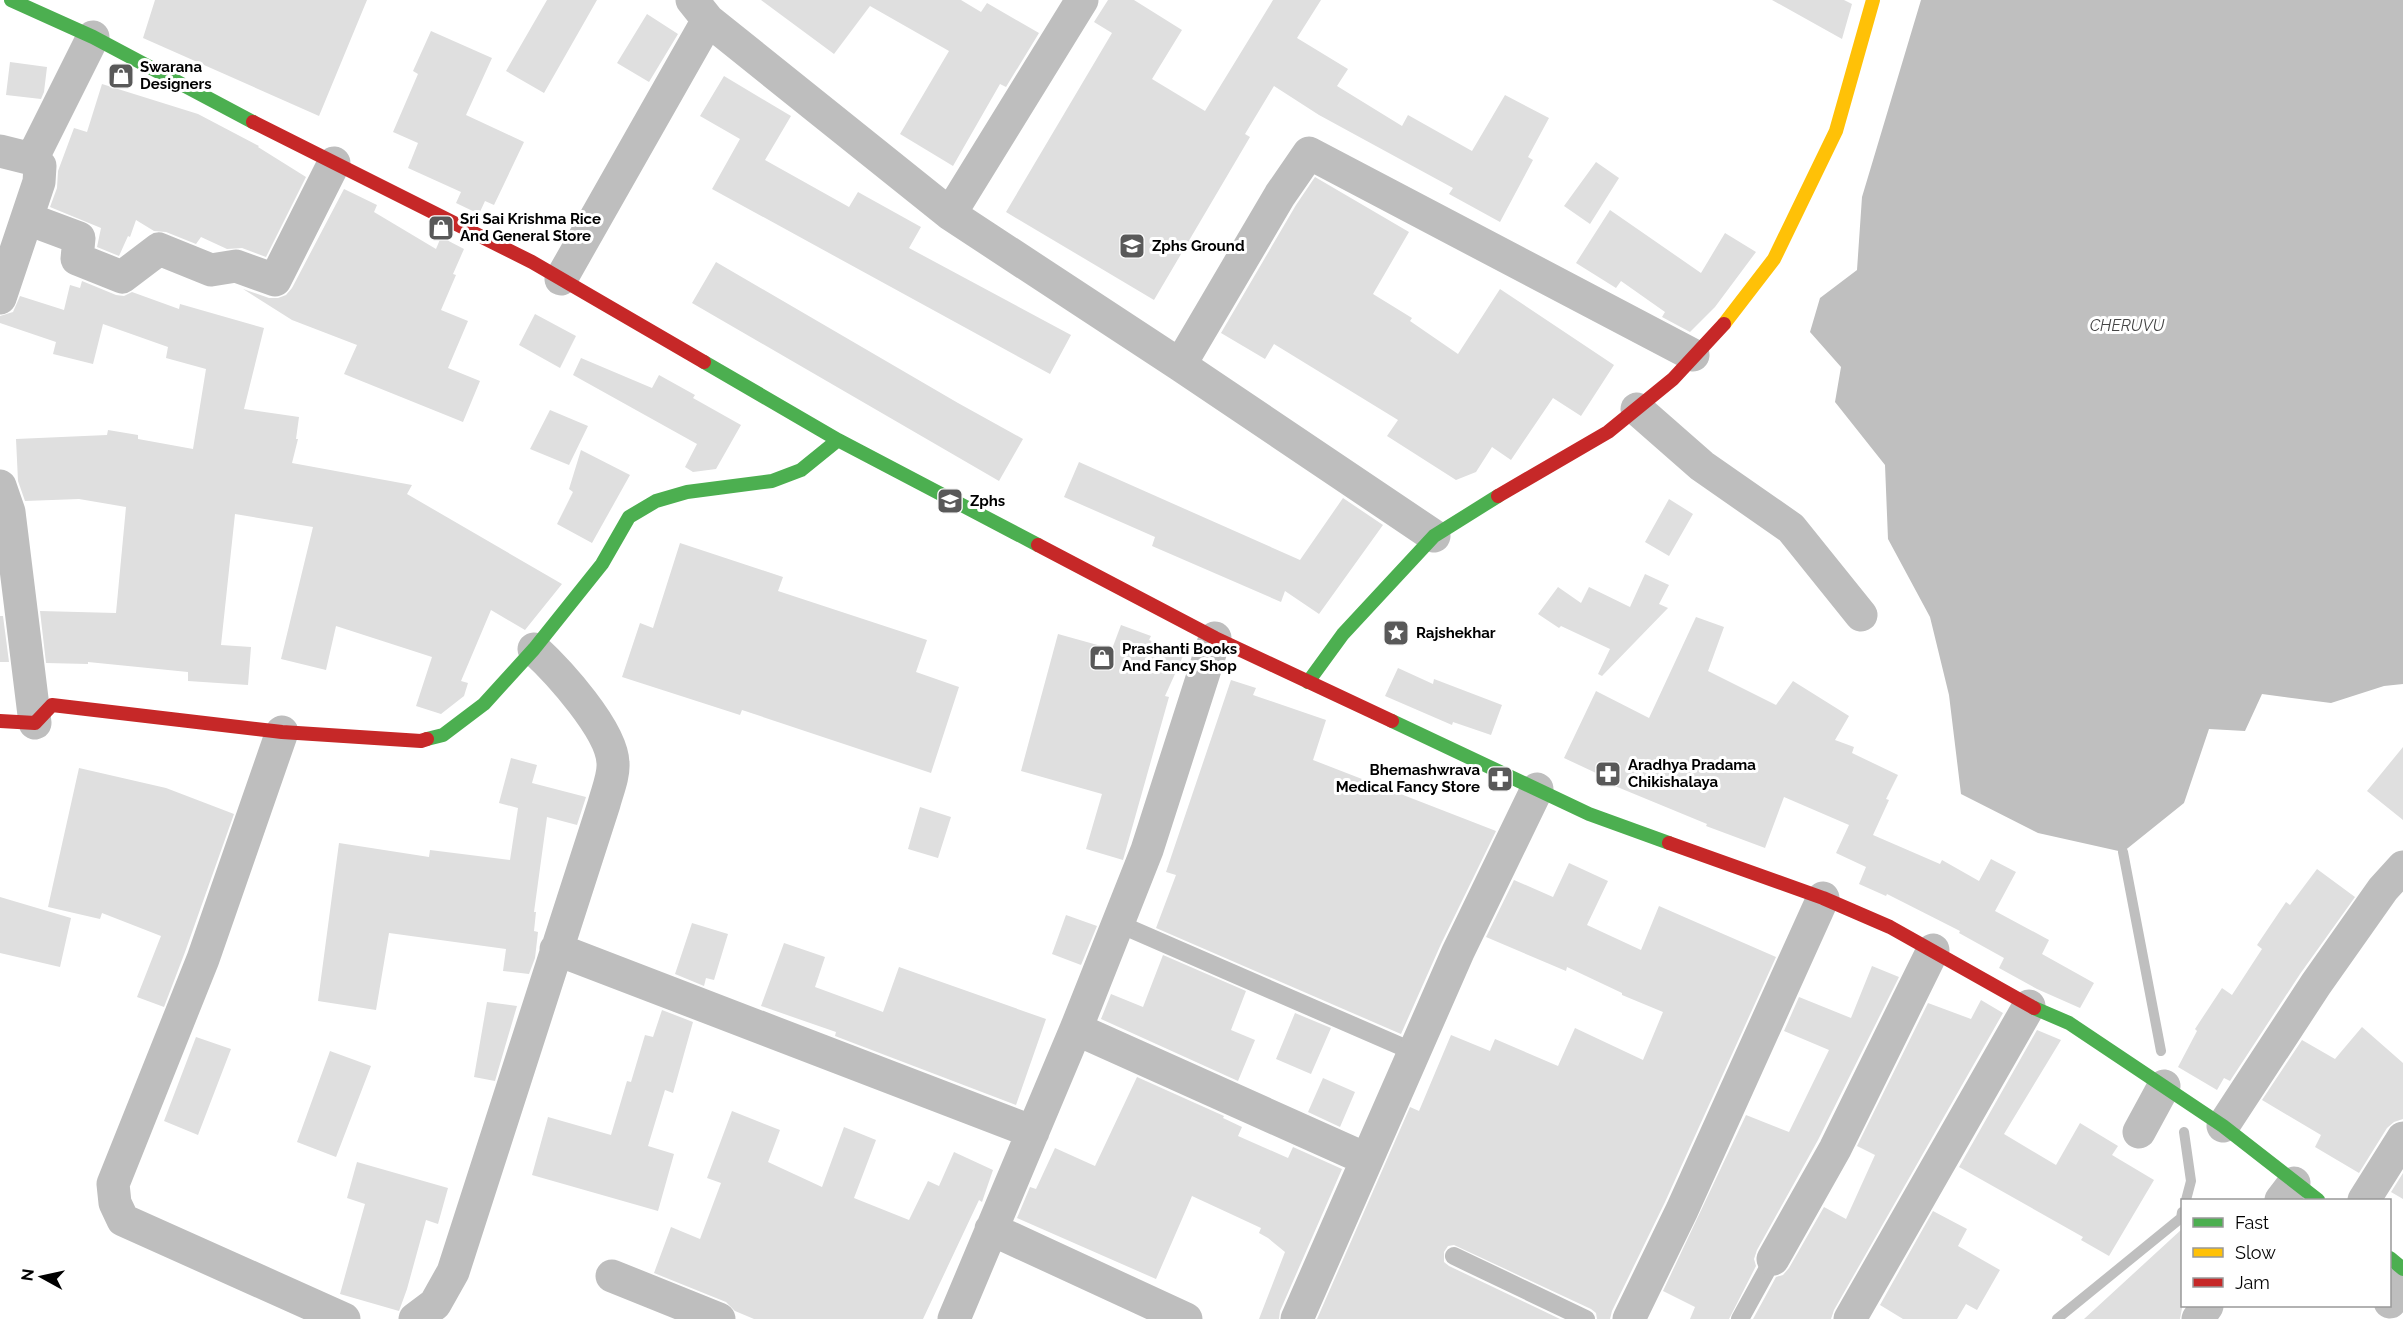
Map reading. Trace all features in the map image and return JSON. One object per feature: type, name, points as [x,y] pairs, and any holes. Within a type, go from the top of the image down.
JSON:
[{"type":"main road","points":[[11,0],[93,37],[170,80],[532,262],[838,440],[1215,638],[1589,814],[1823,898],[1890,927],[2030,1006],[2069,1023],[2223,1126],[2298,1195]]},
{"type":"main road","points":[[1308,682],[1343,634],[1434,536],[1608,432],[1673,378],[1729,319],[1774,259],[1836,130],[1873,0]]},
{"type":"main road","points":[[0,722],[35,723],[52,705],[282,732],[421,741],[443,735],[484,704],[534,649],[602,564],[628,517],[656,501],[687,492],[772,481],[801,470],[838,440]]},
{"type":"main road","points":[[2391,1258],[2403,1269]]},
{"type":"street","points":[[950,214],[1082,0]]},
{"type":"street","points":[[561,279],[700,10],[950,214],[1434,536]]},
{"type":"street","points":[[32,159],[93,37]]},
{"type":"street","points":[[0,151],[32,159],[40,166],[39,182],[28,219],[0,298]]},
{"type":"street","points":[[1180,365],[1280,195],[1309,153],[1693,355]]},
{"type":"street","points":[[28,219],[79,238],[77,259],[122,277],[159,249],[211,270],[237,266],[274,280],[334,163]]},
{"type":"street","points":[[1637,409],[1702,466],[1791,528],[1861,615]]},
{"type":"street","points":[[0,486],[9,512],[35,723]]},
{"type":"street","points":[[954,1319],[1076,1029],[1147,850],[1215,638]]},
{"type":"street","points":[[415,1319],[435,1304],[453,1272],[604,804],[613,763],[606,739],[590,714],[558,670],[534,649]]},
{"type":"street","points":[[282,732],[203,959],[113,1184],[116,1203],[123,1220],[344,1319]]},
{"type":"street","points":[[1297,1319],[1458,952],[1537,789]]},
{"type":"street","points":[[2223,1126],[2316,984],[2383,889],[2403,867]]},
{"type":"street","points":[[1629,1319],[1682,1210],[1823,898]]},
{"type":"street","points":[[556,949],[1033,1132]]},
{"type":"street","points":[[1773,1259],[1840,1140],[1933,950]]},
{"type":"street","points":[[1850,1319],[2030,1006]]},
{"type":"street","points":[[1076,1029],[1366,1159]]},
{"type":"street","points":[[2139,1132],[2164,1086]]},
{"type":"street","points":[[2365,1199],[2403,1138]]},
{"type":"street","points":[[991,1229],[1186,1319]]},
{"type":"street","points":[[612,1276],[720,1319]]},
{"type":"street","points":[[2391,1300],[2403,1281]]},
{"type":"lane","points":[[1117,923],[1414,1052]]},
{"type":"lane","points":[[1454,1256],[1586,1319]]},
{"type":"lane","points":[[1740,1319],[1773,1259]]},
{"type":"water","name":"CHERUVU","points":[[1921,0],[2403,0],[2403,684],[2384,686],[2331,703],[2262,694],[2245,731],[2209,729],[2184,803],[2123,852],[2038,833],[1961,794],[1949,695],[1930,617],[1888,539],[1885,465],[1835,402],[1841,367],[1810,332],[1820,298],[1857,270],[1862,197]]},
{"type":"building","points":[[155,0],[367,0],[319,116],[143,38]]},
{"type":"building","points":[[547,0],[597,0],[544,93],[506,71]]},
{"type":"building","points":[[761,0],[961,0],[981,12],[987,3],[1039,33],[1006,87],[1000,84],[953,166],[900,134],[949,51],[870,6],[834,54]]},
{"type":"building","points":[[1108,0],[1134,0],[1182,30],[1152,79],[1205,111],[1273,0],[1321,0],[1297,38],[1348,69],[1337,86],[1402,126],[1408,115],[1472,151],[1505,95],[1549,118],[1528,157],[1533,160],[1500,222],[1449,194],[1453,188],[1319,115],[1274,86],[1245,134],[1250,137],[1154,300],[1006,212],[1112,33],[1094,22]]},
{"type":"building","points":[[1772,0],[1844,0],[1852,4],[1842,39]]},
{"type":"building","points":[[647,14],[678,34],[649,82],[617,63]]},
{"type":"building","points":[[431,31],[492,58],[466,115],[524,142],[494,205],[485,201],[479,214],[456,203],[461,192],[408,168],[418,143],[393,132],[418,74],[413,71]]},
{"type":"building","points":[[10,62],[47,67],[41,99],[6,95]]},
{"type":"building","points":[[724,76],[791,116],[765,160],[849,207],[858,192],[921,227],[909,248],[1071,335],[1050,374],[712,189],[740,139],[700,116]]},
{"type":"building","points":[[102,84],[198,114],[259,146],[306,177],[266,257],[242,248],[227,249],[201,237],[196,244],[166,232],[154,231],[136,220],[130,237],[128,236],[119,256],[97,247],[101,228],[50,207],[57,188],[58,171],[74,128],[87,132]]},
{"type":"building","points":[[1596,162],[1619,178],[1590,224],[1564,206]]},
{"type":"building","points":[[1315,177],[1409,232],[1373,294],[1412,318],[1410,321],[1458,354],[1500,289],[1614,365],[1581,416],[1553,398],[1511,460],[1492,447],[1476,472],[1456,480],[1387,436],[1398,420],[1274,344],[1265,359],[1221,333],[1296,205]]},
{"type":"building","points":[[344,189],[377,205],[374,212],[436,249],[441,237],[464,249],[441,310],[468,321],[448,368],[480,381],[463,422],[344,374],[357,345],[292,320],[243,289],[269,298],[286,295],[292,288]]},
{"type":"building","points":[[1610,210],[1701,273],[1725,233],[1756,252],[1715,307],[1690,332],[1662,317],[1665,312],[1621,281],[1616,288],[1576,263]]},
{"type":"building","points":[[716,262],[1023,439],[999,481],[692,303]]},
{"type":"building","points":[[82,281],[116,295],[124,296],[132,292],[179,309],[180,304],[264,328],[244,409],[299,417],[296,439],[298,439],[292,463],[412,485],[407,494],[562,584],[525,630],[491,610],[461,681],[468,683],[464,696],[441,714],[416,706],[432,657],[336,626],[326,670],[281,659],[313,527],[235,514],[221,645],[251,647],[248,685],[188,681],[188,672],[88,662],[88,664],[46,663],[40,611],[116,613],[126,507],[79,499],[25,501],[18,481],[16,439],[107,435],[108,430],[138,435],[138,439],[193,449],[206,369],[166,358],[168,347],[103,324],[93,364],[53,354],[56,342],[0,323],[0,316],[13,312],[20,296],[64,310],[70,285],[80,288]]},
{"type":"building","points":[[535,314],[576,336],[560,368],[519,345]]},
{"type":"building","points":[[581,358],[652,388],[659,375],[695,395],[693,398],[741,425],[716,469],[693,472],[685,467],[697,444],[573,375]]},
{"type":"building","points":[[550,410],[588,426],[569,465],[530,449]]},
{"type":"building","points":[[581,450],[630,475],[592,543],[557,524],[573,492],[569,489]]},
{"type":"building","points":[[1079,462],[1300,560],[1343,498],[1383,525],[1319,614],[1285,591],[1281,602],[1152,546],[1155,537],[1064,497]]},
{"type":"building","points":[[1669,499],[1693,514],[1669,556],[1645,542]]},
{"type":"building","points":[[680,543],[783,577],[778,591],[927,640],[916,672],[959,687],[931,773],[742,710],[740,715],[622,677],[640,623],[653,628]]},
{"type":"building","points":[[1645,574],[1669,585],[1659,604],[1668,608],[1602,676],[1598,674],[1610,649],[1561,626],[1559,628],[1538,614],[1558,587],[1581,603],[1589,587],[1630,607]]},
{"type":"building","points":[[0,616],[3,616],[9,662],[0,662]]},
{"type":"building","points":[[1696,617],[1724,627],[1708,671],[1776,705],[1793,681],[1849,716],[1835,740],[1854,747],[1852,753],[1898,775],[1886,799],[1889,800],[1873,835],[1940,864],[1942,860],[1979,881],[1991,859],[2016,872],[1995,911],[2049,940],[2042,954],[2094,983],[2080,1008],[2037,989],[1999,968],[2004,958],[1959,933],[1960,931],[1887,894],[1886,896],[1859,884],[1866,867],[1836,853],[1849,825],[1784,797],[1765,848],[1706,826],[1707,824],[1610,784],[1611,780],[1564,758],[1596,691],[1649,718]]},
{"type":"building","points":[[1121,625],[1151,636],[1149,640],[1184,654],[1165,696],[1169,697],[1123,860],[1086,849],[1102,794],[1021,771],[1058,634],[1112,649]]},
{"type":"building","points":[[1398,668],[1433,684],[1434,679],[1502,705],[1491,735],[1453,722],[1452,725],[1385,696]]},
{"type":"building","points":[[1231,680],[1256,688],[1253,695],[1326,720],[1313,760],[1496,831],[1441,944],[1401,1034],[1156,928],[1176,875],[1166,872]]},
{"type":"building","points":[[2403,747],[2403,820],[2367,791]]},
{"type":"building","points":[[511,758],[537,765],[532,783],[586,797],[577,825],[547,817],[534,912],[536,912],[534,931],[538,932],[535,958],[529,974],[503,971],[506,949],[389,933],[376,1010],[318,1001],[339,843],[429,857],[430,850],[510,860],[518,808],[499,803]]},
{"type":"building","points":[[79,768],[166,788],[234,814],[164,1007],[137,997],[161,936],[102,913],[100,919],[48,907]]},
{"type":"building","points":[[920,807],[951,817],[938,858],[908,849]]},
{"type":"building","points":[[1569,863],[1608,881],[1587,925],[1641,950],[1659,906],[1776,957],[1610,1319],[1597,1319],[1596,1313],[1591,1309],[1454,1245],[1448,1246],[1444,1252],[1444,1262],[1449,1266],[1560,1319],[1317,1319],[1410,1107],[1419,1111],[1451,1035],[1490,1051],[1495,1039],[1558,1066],[1575,1028],[1643,1060],[1663,1012],[1622,995],[1567,967],[1566,971],[1486,937],[1514,880],[1553,897]]},
{"type":"building","points":[[2317,869],[2355,897],[2300,974],[2230,1081],[2224,1078],[2217,1090],[2178,1067],[2197,1031],[2195,1029],[2222,988],[2232,995],[2262,949],[2257,945],[2286,902],[2290,905]]},
{"type":"building","points":[[0,897],[71,918],[60,967],[0,953]]},
{"type":"building","points":[[1066,915],[1097,926],[1081,965],[1052,954]]},
{"type":"building","points":[[692,923],[728,934],[714,980],[706,978],[704,986],[675,974]]},
{"type":"building","points":[[784,943],[825,957],[815,987],[883,1012],[899,967],[1046,1019],[1016,1105],[835,1036],[836,1032],[761,1006]]},
{"type":"building","points":[[1163,955],[1246,991],[1231,1030],[1255,1040],[1238,1081],[1101,1019],[1111,994],[1143,1007]]},
{"type":"building","points":[[1872,966],[1899,977],[1818,1140],[1757,1250],[1754,1259],[1756,1266],[1729,1319],[1690,1319],[1695,1307],[1663,1291],[1746,1115],[1789,1132],[1829,1050],[1784,1031],[1799,997],[1851,1018]]},
{"type":"building","points":[[1981,1000],[2003,1013],[1831,1319],[1753,1319],[1776,1277],[1783,1275],[1789,1268],[1824,1207],[1846,1219],[1875,1155],[1857,1146],[1928,1003],[1971,1019]]},
{"type":"building","points":[[487,1002],[517,1006],[495,1081],[474,1077]]},
{"type":"building","points":[[662,1010],[693,1022],[673,1093],[665,1090],[648,1146],[674,1154],[658,1211],[532,1175],[548,1117],[611,1135],[627,1081],[631,1082],[645,1035],[653,1037]]},
{"type":"building","points":[[1295,1013],[1331,1028],[1311,1074],[1276,1059]]},
{"type":"building","points":[[2362,1027],[2403,1063],[2403,1119],[2387,1128],[2359,1173],[2315,1147],[2321,1135],[2262,1100],[2302,1040],[2335,1059]]},
{"type":"building","points":[[2037,1030],[2061,1040],[2004,1134],[2056,1165],[2080,1123],[2118,1146],[2112,1155],[2154,1180],[2109,1256],[2081,1240],[2083,1237],[1959,1167]]},
{"type":"building","points":[[196,1037],[231,1049],[198,1135],[164,1121]]},
{"type":"building","points":[[330,1051],[371,1066],[336,1157],[297,1142]]},
{"type":"building","points":[[1137,1077],[1224,1116],[1223,1118],[1242,1127],[1238,1136],[1288,1158],[1293,1147],[1342,1169],[1280,1311],[1279,1319],[1259,1319],[1285,1252],[1259,1233],[1261,1228],[1192,1196],[1156,1279],[1017,1218],[1030,1187],[1036,1189],[1055,1148],[1095,1166]]},
{"type":"building","points":[[1323,1078],[1355,1092],[1340,1127],[1308,1112]]},
{"type":"building","points":[[732,1111],[780,1130],[768,1162],[822,1187],[844,1127],[876,1140],[854,1198],[909,1220],[928,1181],[939,1186],[954,1152],[993,1170],[982,1202],[979,1200],[923,1319],[754,1319],[735,1311],[726,1302],[654,1273],[671,1227],[700,1239],[721,1183],[707,1178]]},
{"type":"building","points":[[357,1162],[448,1188],[438,1224],[426,1220],[399,1311],[340,1294],[365,1204],[347,1198]]},
{"type":"building","points":[[2403,1173],[2403,1199],[2391,1192]]},
{"type":"building","points":[[1933,1211],[1967,1229],[1958,1246],[2000,1270],[1977,1310],[1966,1304],[1957,1319],[1903,1319],[1880,1305]]},
{"type":"building","points":[[2181,1230],[2182,1308],[2180,1319],[2084,1319]]},
{"type":"waterway","points":[[2123,852],[2161,1051]]},
{"type":"waterway","points":[[2184,1132],[2191,1181],[2186,1199]]},
{"type":"waterway","points":[[2057,1319],[2181,1218]]},
{"type":"traffic: fast","points":[[11,0],[93,37],[253,122]]},
{"type":"traffic: fast","points":[[704,362],[838,440],[1038,545]]},
{"type":"traffic: fast","points":[[427,739],[443,735],[484,704],[534,649],[602,564],[629,517],[656,501],[687,492],[772,481],[801,470],[838,440]]},
{"type":"traffic: fast","points":[[1308,682],[1343,634],[1434,536],[1498,496]]},
{"type":"traffic: fast","points":[[1392,721],[1589,814],[1669,843]]},
{"type":"traffic: fast","points":[[2034,1008],[2069,1023],[2223,1126],[2317,1199]]},
{"type":"traffic: fast","points":[[2391,1259],[2403,1269]]},
{"type":"traffic: slow","points":[[1724,324],[1774,259],[1836,131],[1873,0]]},
{"type":"traffic: jam","points":[[253,122],[532,262],[704,362]]},
{"type":"traffic: jam","points":[[1498,496],[1608,432],[1673,379],[1724,324]]},
{"type":"traffic: jam","points":[[1038,545],[1215,638],[1392,721]]},
{"type":"traffic: jam","points":[[0,721],[35,723],[52,705],[282,732],[421,741],[427,739]]},
{"type":"traffic: jam","points":[[1669,843],[1823,898],[1890,927],[2034,1008]]},
{"type":"place","name":"Swarana Designers","points":[[121,76]]},
{"type":"place","name":"Sri Sai Krishma Rice And General Store","points":[[441,228]]},
{"type":"place","name":"Zphs Ground","points":[[1132,246]]},
{"type":"place","name":"Zphs","points":[[950,501]]},
{"type":"place","name":"Rajshekhar","points":[[1396,633]]},
{"type":"place","name":"Prashanti Books And Fancy Shop","points":[[1102,658]]},
{"type":"place","name":"Aradhya Pradama Chikishalaya","points":[[1608,774]]},
{"type":"place","name":"Bhemashwrava Medical Fancy Store","points":[[1500,779]]}]
